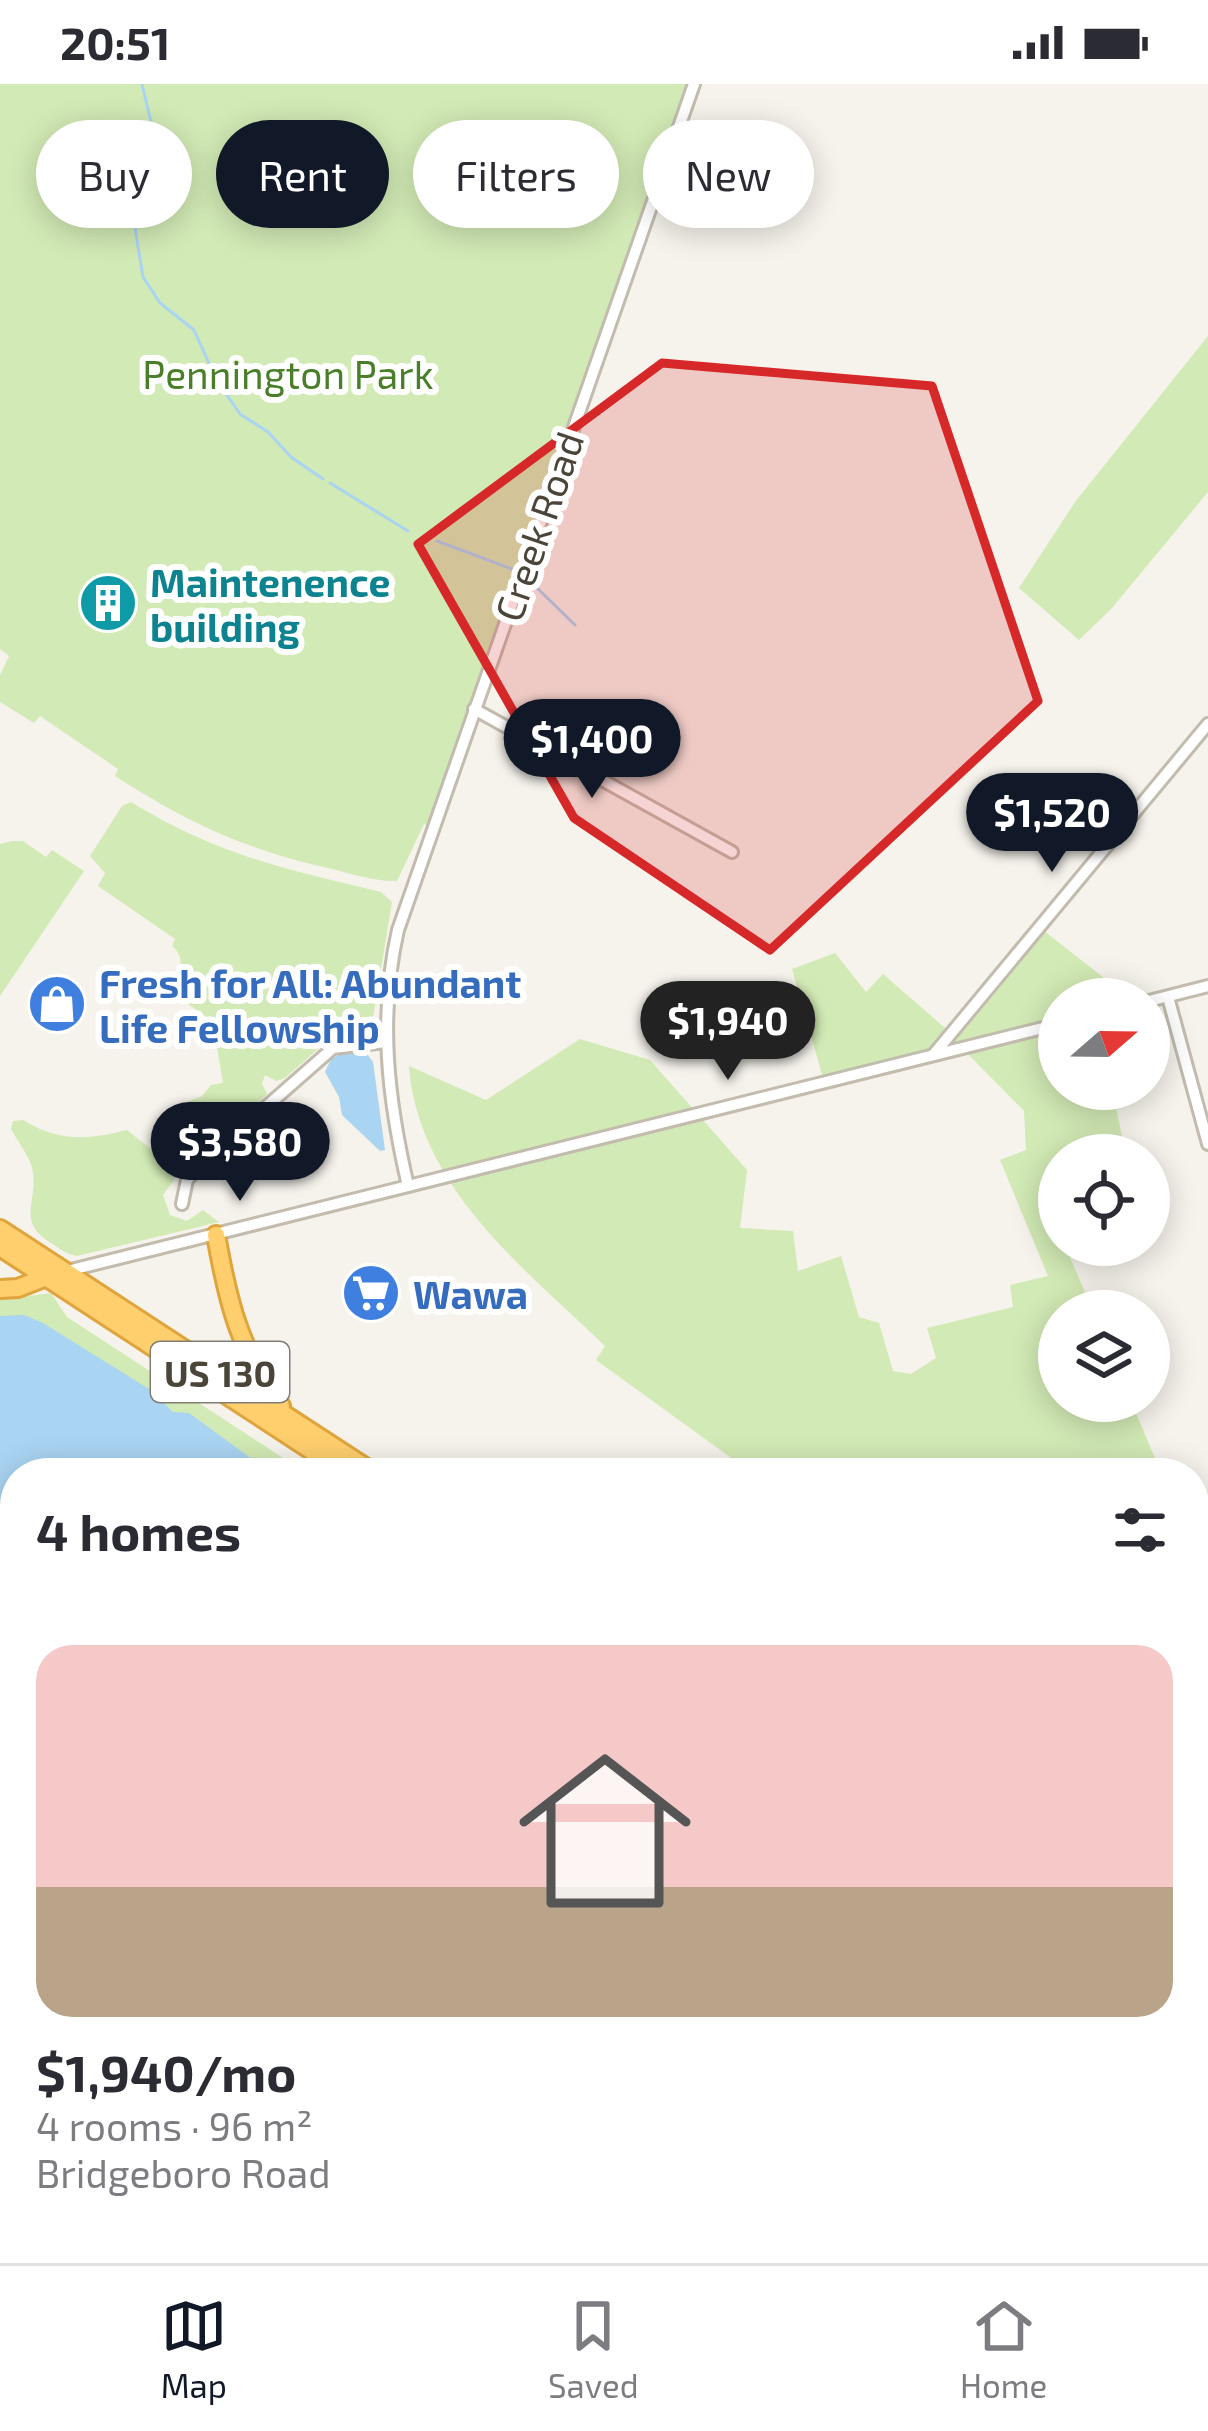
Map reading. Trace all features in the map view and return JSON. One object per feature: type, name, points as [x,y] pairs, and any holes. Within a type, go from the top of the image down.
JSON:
[{"type":"highway","name":"US 130","points":[[0,1229],[56,1274],[324,1458]]},
{"type":"highway","points":[[216,1234],[232,1310],[249,1360],[288,1417]]},
{"type":"highway","name":"US 130","points":[[0,1247],[56,1274],[351,1458]]},
{"type":"highway","points":[[0,1289],[18,1288],[56,1274]]},
{"type":"street","name":"Creek Road","points":[[408,1186],[392,1115],[385,1042],[398,930],[694,84]]},
{"type":"street","points":[[474,709],[732,853]]},
{"type":"street","points":[[933,1055],[1208,724]]},
{"type":"street","points":[[1170,996],[1208,986]]},
{"type":"street","points":[[1170,1004],[1208,1144]]},
{"type":"street","points":[[56,1274],[1038,1029]]},
{"type":"street","points":[[182,1204],[187,1180],[202,1163],[313,1063],[333,1048],[385,1042]]},
{"type":"street","points":[[1192,1083],[1208,1079]]},
{"type":"highlighted area","points":[[662,363],[932,386],[1038,701],[770,950],[574,818],[418,544]]},
{"type":"green space","name":"Pennington Park","points":[[0,84],[694,84],[681,120],[643,120],[643,228],[432,827],[424,824],[397,881],[272,853],[168,808],[115,776],[118,769],[40,716],[34,723],[0,702],[0,675],[9,656],[0,649]]},
{"type":"green space","points":[[1208,336],[1208,492],[1112,608],[1079,640],[1019,588],[1075,502]]},
{"type":"green space","points":[[131,802],[223,848],[381,892],[392,902],[371,1030],[319,1048],[285,1078],[276,1081],[265,1075],[262,1084],[267,1094],[196,1161],[184,1160],[175,1151],[181,1143],[163,1127],[187,1122],[185,1103],[202,1096],[211,1085],[223,1083],[217,1047],[199,1034],[208,1018],[167,989],[181,962],[172,946],[175,939],[98,886],[105,873],[90,856],[122,806]]},
{"type":"green space","points":[[23,841],[46,857],[52,850],[84,871],[0,996],[0,844]]},
{"type":"green space","points":[[1039,927],[1104,978],[1038,978],[1038,1110],[1116,1110],[1122,1134],[1038,1134],[1038,1252],[1000,1160],[1026,1150],[1024,1111],[963,1049],[825,1085],[792,969],[835,953],[866,992],[883,974],[952,1034]]},
{"type":"green space","points":[[580,1039],[650,1060],[747,1170],[740,1228],[793,1231],[798,1271],[841,1256],[859,1317],[879,1323],[893,1371],[911,1374],[936,1358],[927,1328],[1013,1307],[1010,1285],[1048,1276],[1044,1266],[1074,1266],[1084,1290],[1038,1290],[1038,1422],[1140,1422],[1155,1458],[731,1458],[596,1360],[605,1346],[480,1222],[432,1150],[417,1110],[409,1066],[486,1100]]},
{"type":"green space","points":[[13,1121],[74,1137],[127,1130],[174,1168],[174,1180],[163,1195],[170,1215],[187,1221],[203,1210],[219,1222],[77,1256],[63,1251],[33,1225],[31,1164],[11,1129]]},
{"type":"green space","points":[[51,1293],[67,1317],[283,1458],[0,1458],[0,1300]]},
{"type":"water","points":[[346,1051],[367,1054],[373,1062],[385,1150],[380,1151],[342,1115],[339,1097],[325,1072],[331,1059]]},
{"type":"water","points":[[24,1315],[43,1323],[149,1389],[173,1412],[189,1413],[250,1458],[0,1458],[0,1316]]},
{"type":"waterway","points":[[142,84],[159,156],[135,228],[143,277],[160,303],[194,330],[216,379],[240,414],[323,479]]},
{"type":"waterway","points":[[330,483],[408,531]]},
{"type":"waterway","points":[[437,541],[512,569]]},
{"type":"waterway","points":[[531,582],[575,625]]},
{"type":"place","name":"Maintenence building","points":[[108,603]]},
{"type":"place","name":"Fresh for All: Abundant Life Fellowship","points":[[57,1004]]},
{"type":"place","name":"Wawa","points":[[371,1293]]}]
